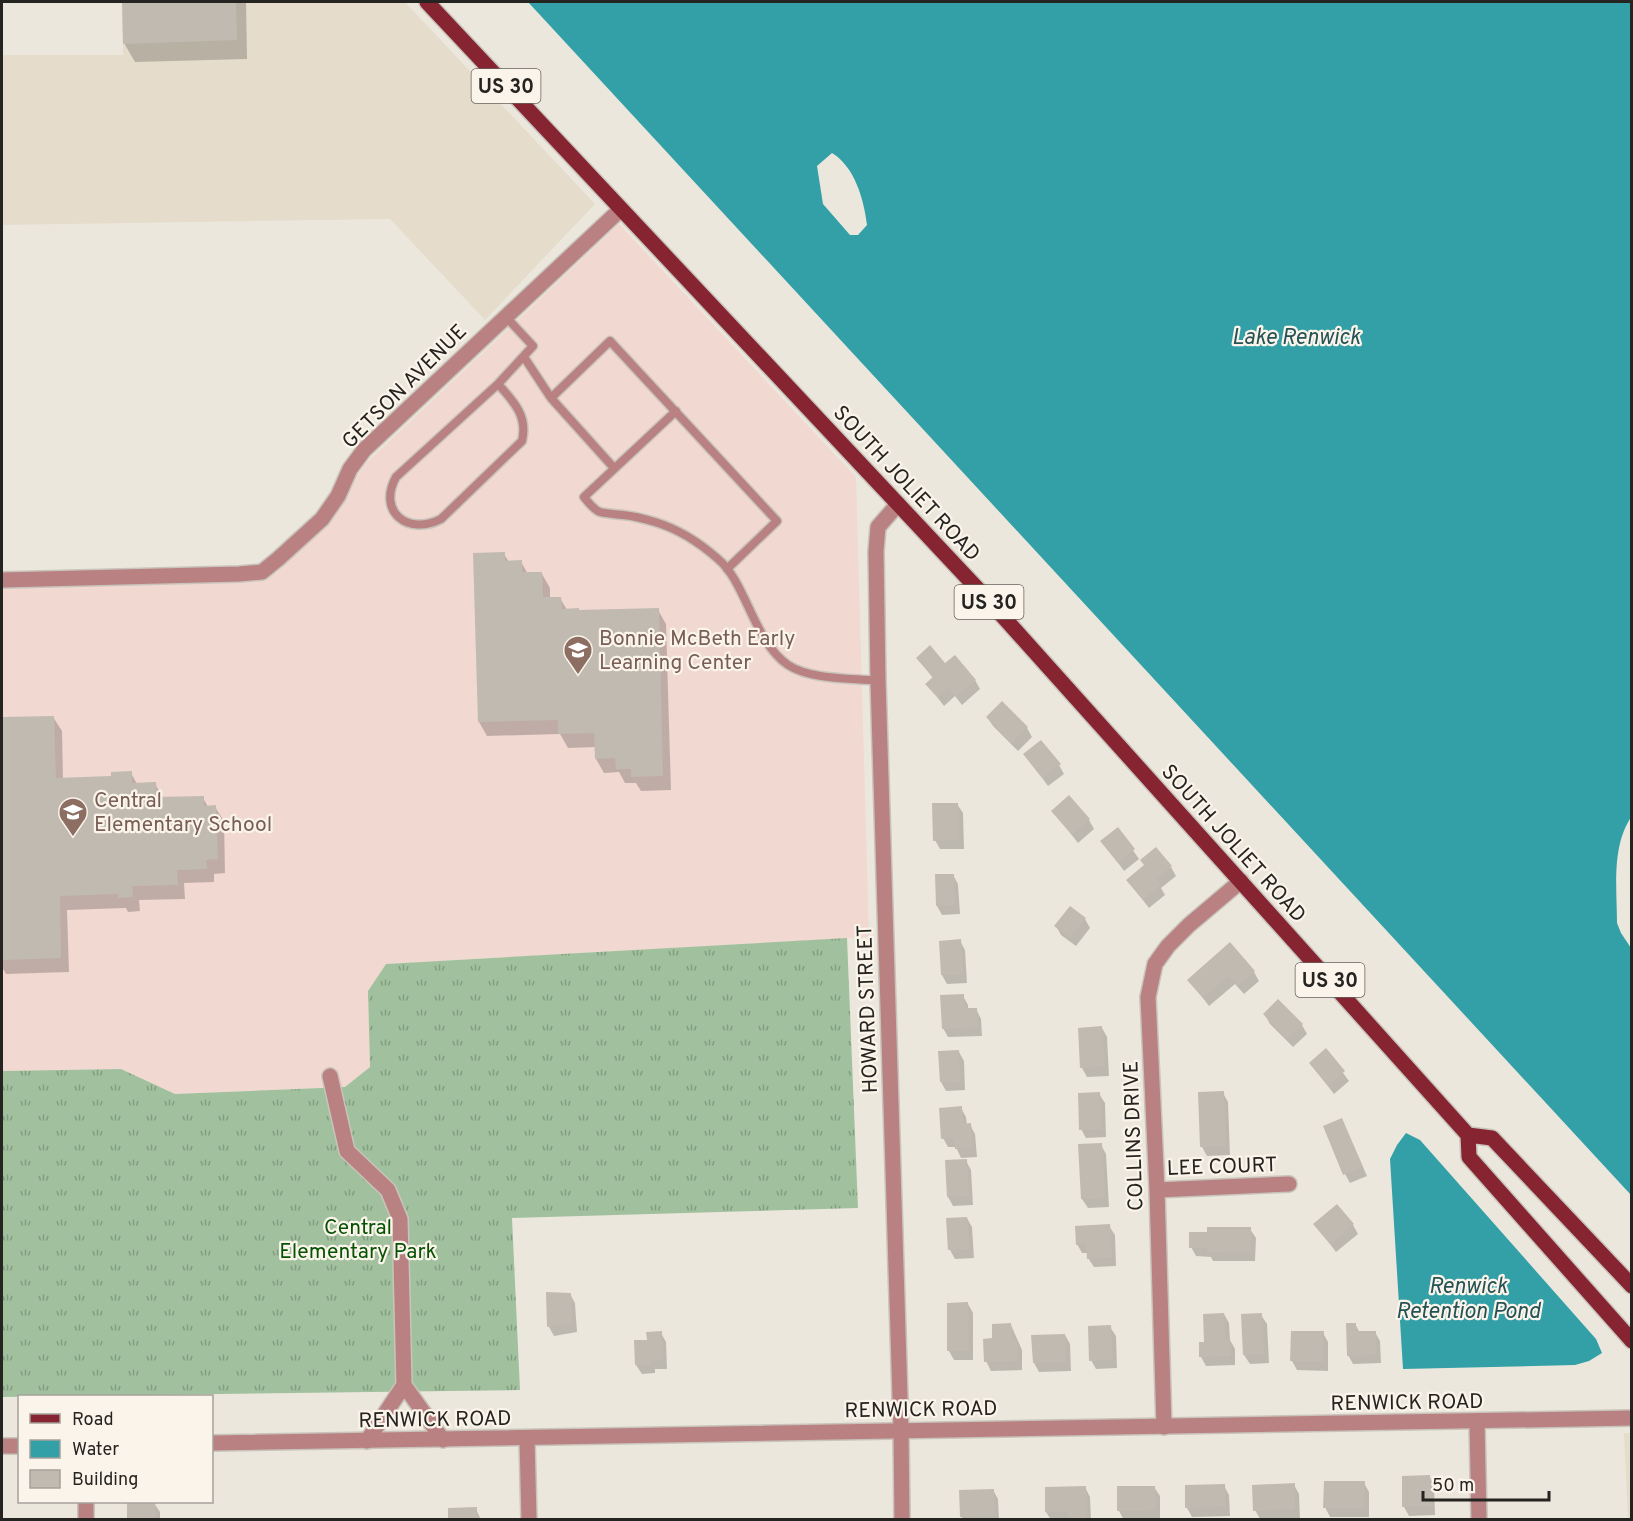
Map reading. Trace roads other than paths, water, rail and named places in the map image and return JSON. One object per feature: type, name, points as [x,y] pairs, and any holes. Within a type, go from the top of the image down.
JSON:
[{"type":"main road","name":"SOUTH JOLIET ROAD","points":[[427,2],[989,601],[1241,881],[1468,1135],[1470,1157],[1632,1341]]},
{"type":"main road","points":[[1468,1135],[1492,1138],[1632,1286]]},
{"type":"street","name":"GETSON AVENUE","points":[[2,580],[262,572],[322,519],[364,450],[621,209]]},
{"type":"street","name":"HOWARD STREET","points":[[898,504],[878,527],[876,551],[878,681],[902,1430],[902,1520]]},
{"type":"street","name":"COLLINS DRIVE","points":[[1164,1427],[1157,1190],[1148,997],[1155,964],[1168,946],[1241,881]]},
{"type":"street","points":[[330,1076],[347,1151],[388,1190],[400,1219],[404,1386],[443,1440]]},
{"type":"street","name":"LEE COURT","points":[[1157,1190],[1289,1184]]},
{"type":"street","points":[[367,1441],[404,1386]]},
{"type":"street","name":"RENWICK ROAD","points":[[213,1443],[1632,1418]]},
{"type":"street","points":[[1477,1421],[1479,1520]]},
{"type":"street","points":[[527,1438],[529,1520]]},
{"type":"street","points":[[2,1446],[18,1446]]},
{"type":"street","points":[[86,1503],[86,1520]]},
{"type":"lane","points":[[498,384],[513,401],[523,418],[522,441],[441,519],[432,524],[418,526],[399,518],[393,512],[390,494],[396,477],[498,384],[533,346],[505,316]]},
{"type":"lane","points":[[551,398],[610,341],[777,521],[727,569]]},
{"type":"lane","points":[[524,357],[551,398],[615,468]]},
{"type":"lane","points":[[676,411],[584,497],[599,512],[625,515],[656,523],[690,539],[721,561],[760,630],[788,665],[809,674],[878,681]]},
{"type":"water","name":"Lake Renwick","points":[[528,2],[1631,2],[1632,816],[1621,840],[1616,882],[1617,923],[1631,948],[1631,1195]],"holes":[[[832,153],[840,159],[852,175],[864,205],[867,225],[858,235],[850,235],[823,204],[817,166]]]},
{"type":"water","name":"Renwick Retention Pond","points":[[1406,1133],[1420,1140],[1596,1339],[1602,1353],[1589,1361],[1575,1365],[1403,1369],[1390,1159]]},
{"type":"place","name":"Bonnie McBeth Early Learning Center","points":[[578,676]]},
{"type":"place","name":"Central Elementary School","points":[[73,838]]},
{"type":"park label","name":"Central Elementary Park","points":[[358,1239]]}]
